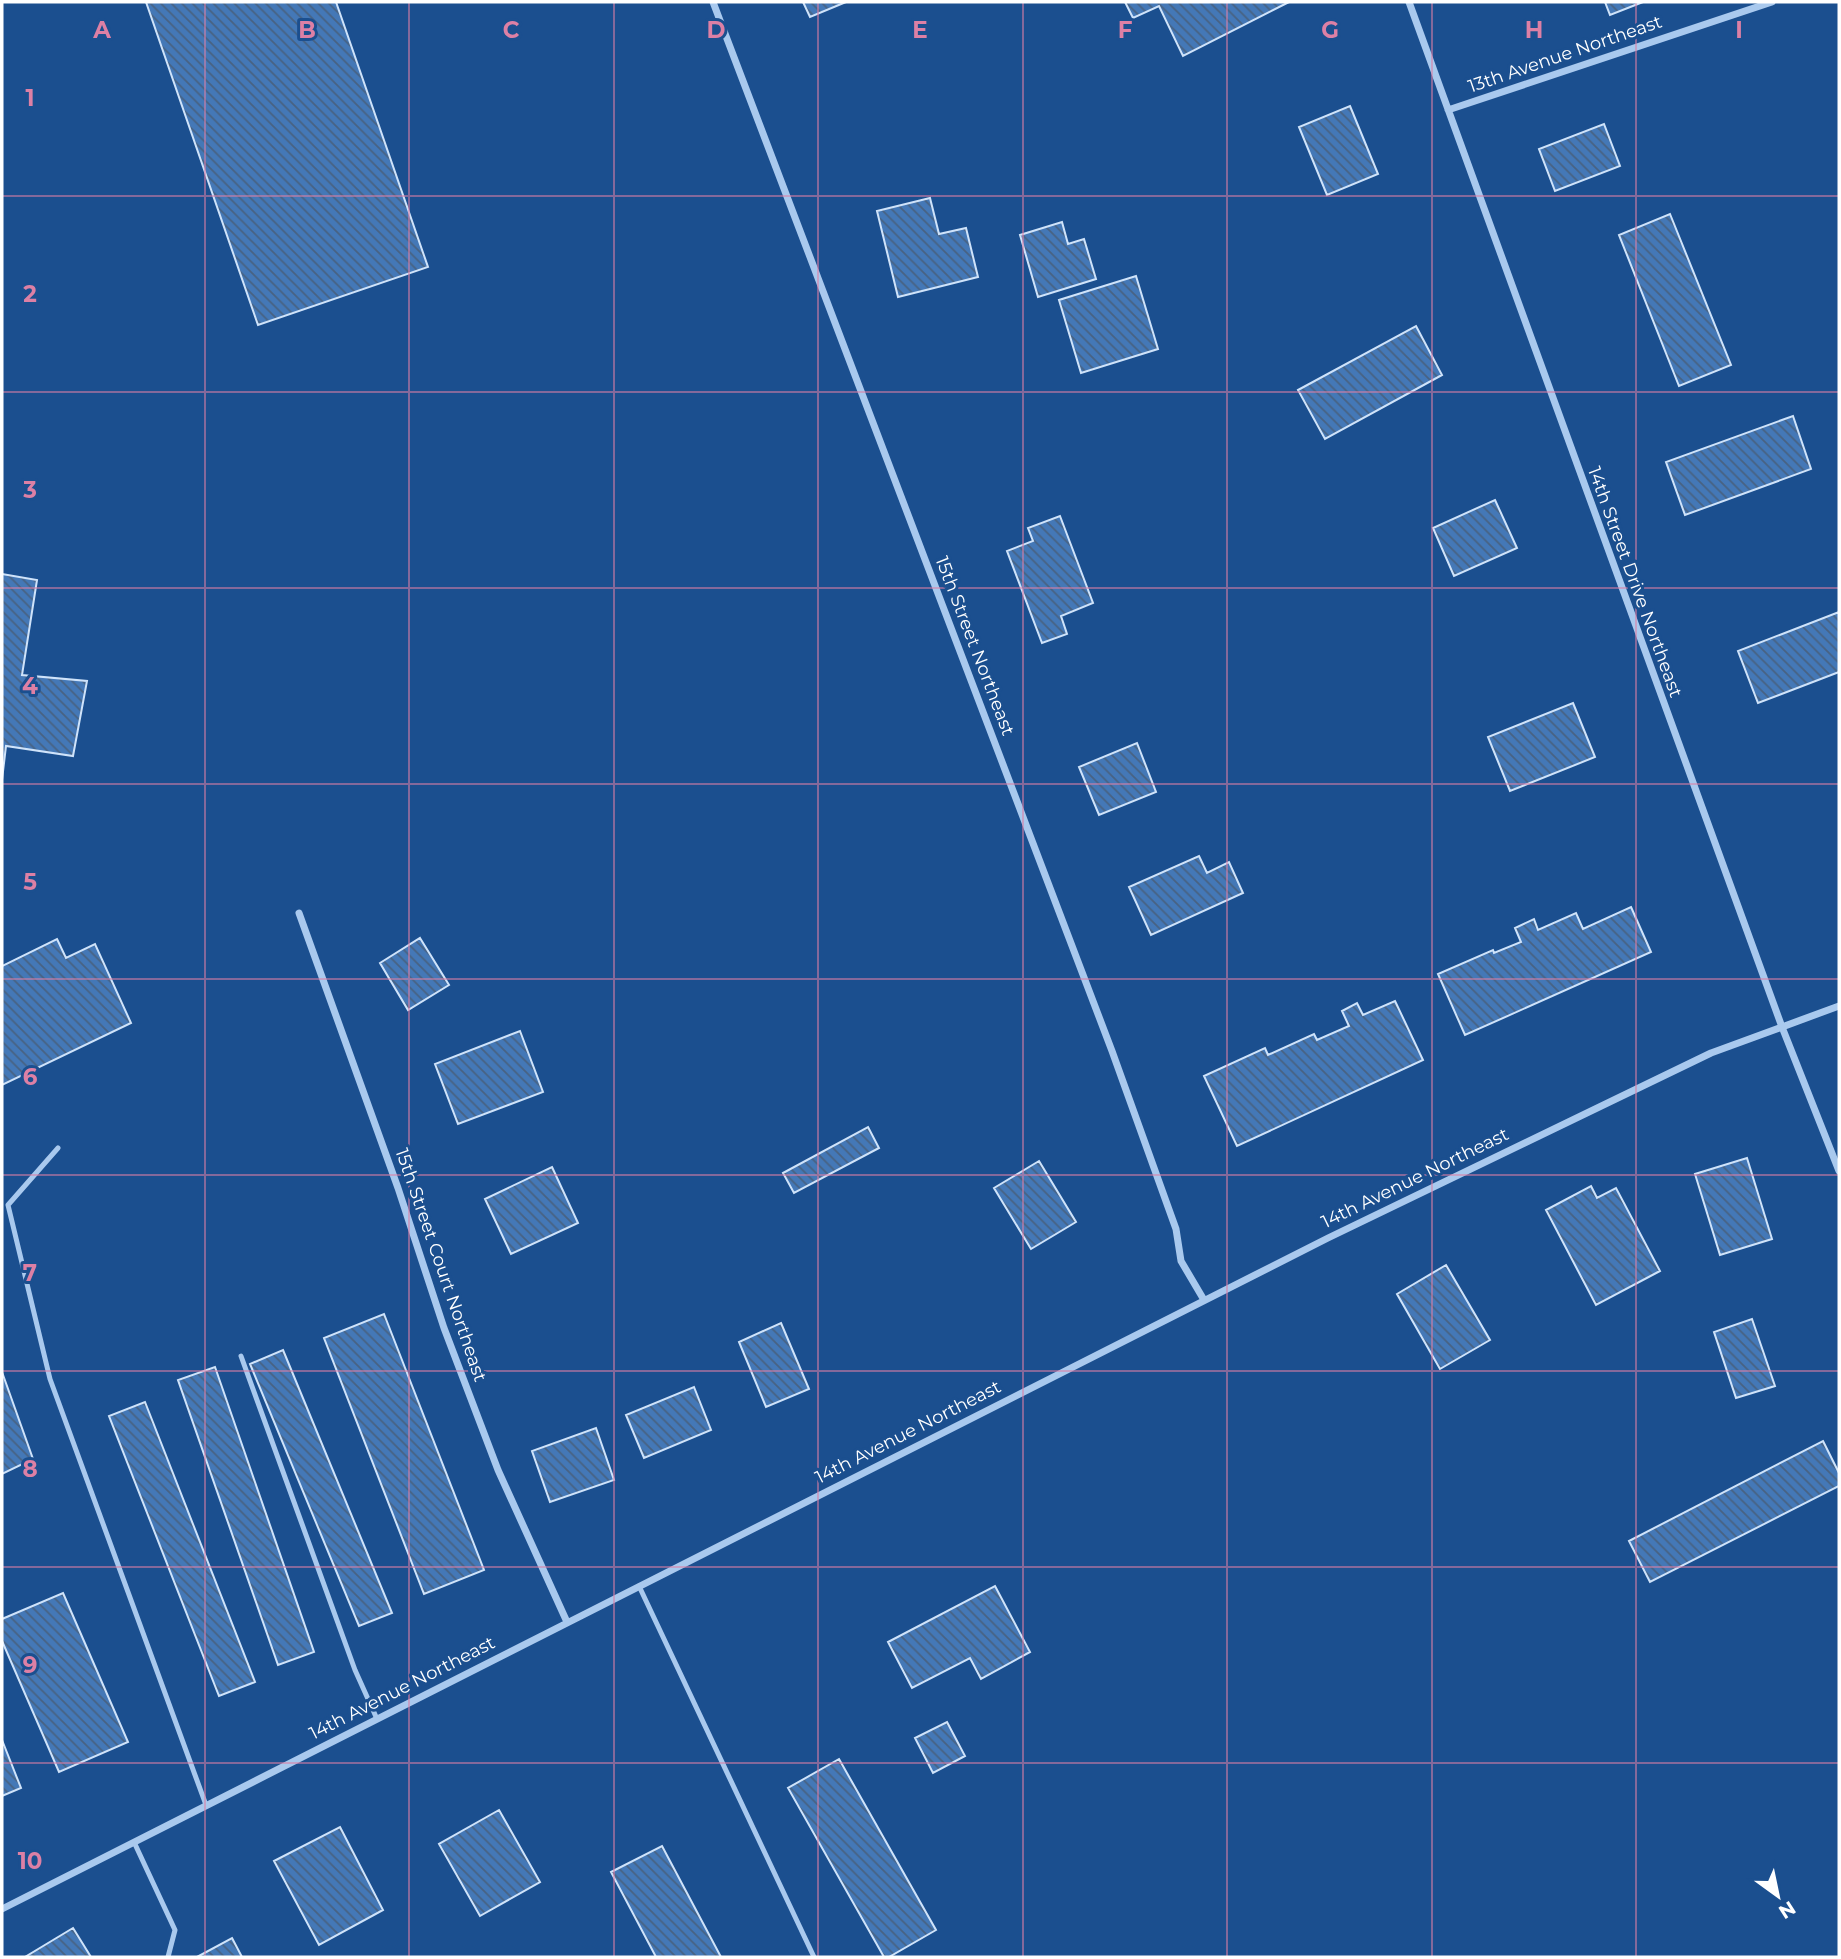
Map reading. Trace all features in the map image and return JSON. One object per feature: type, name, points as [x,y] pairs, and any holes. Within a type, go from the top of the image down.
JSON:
[{"type":"street","name":"15th Street Northeast","points":[[713,2],[1112,1051],[1176,1229],[1181,1261],[1204,1300]]},
{"type":"street","name":"14th Street Drive Northeast","points":[[1409,2],[1782,1027],[1839,1171]]},
{"type":"street","name":"13th Avenue Northeast","points":[[1448,110],[1772,2]]},
{"type":"street","name":"15th Street Court Northeast","points":[[299,913],[398,1188],[444,1328],[498,1470],[567,1622]]},
{"type":"street","name":"14th Avenue Northeast","points":[[2,1909],[1204,1300],[1710,1053],[1839,1006]]},
{"type":"lane","points":[[58,1148],[8,1205],[50,1379],[206,1805]]},
{"type":"lane","points":[[241,1356],[355,1670],[377,1719]]},
{"type":"lane","points":[[639,1586],[814,1957]]},
{"type":"lane","points":[[134,1842],[175,1930],[168,1957]]},
{"type":"building","points":[[146,2],[336,2],[428,267],[258,325]]},
{"type":"building","points":[[803,2],[846,2],[810,17]]},
{"type":"building","points":[[1125,2],[1289,2],[1183,56],[1159,6],[1133,18]]},
{"type":"building","points":[[1605,2],[1643,2],[1610,15]]},
{"type":"building","points":[[1350,106],[1378,174],[1327,195],[1299,127]]},
{"type":"building","points":[[1604,124],[1620,166],[1555,191],[1539,149]]},
{"type":"building","points":[[930,198],[939,234],[966,228],[978,277],[898,297],[877,211]]},
{"type":"building","points":[[1670,214],[1731,365],[1679,386],[1619,235]]},
{"type":"building","points":[[1062,222],[1068,244],[1084,239],[1096,279],[1038,297],[1020,235]]},
{"type":"building","points":[[1136,276],[1158,349],[1081,373],[1059,300]]},
{"type":"building","points":[[1416,326],[1442,375],[1325,439],[1298,390]]},
{"type":"building","points":[[1793,416],[1811,469],[1685,515],[1666,462]]},
{"type":"building","points":[[1495,500],[1517,548],[1454,576],[1433,528]]},
{"type":"building","points":[[1060,516],[1093,603],[1061,616],[1067,634],[1042,643],[1007,551],[1033,541],[1028,528]]},
{"type":"building","points":[[2,574],[37,580],[22,675],[87,681],[73,756],[6,746],[2,780]]},
{"type":"building","points":[[1839,612],[1839,672],[1758,703],[1738,651]]},
{"type":"building","points":[[1573,703],[1595,757],[1510,791],[1488,737]]},
{"type":"building","points":[[1137,743],[1156,792],[1099,815],[1079,767]]},
{"type":"building","points":[[1199,856],[1207,873],[1229,862],[1243,893],[1151,935],[1129,887]]},
{"type":"building","points":[[1631,907],[1651,952],[1465,1035],[1438,974],[1493,950],[1494,953],[1521,942],[1515,928],[1534,919],[1538,930],[1576,913],[1583,929]]},
{"type":"building","points":[[420,938],[449,985],[408,1010],[380,963]]},
{"type":"building","points":[[57,939],[66,958],[95,944],[131,1023],[2,1085],[2,966]]},
{"type":"building","points":[[1395,1001],[1423,1060],[1237,1146],[1204,1076],[1265,1048],[1268,1055],[1314,1034],[1317,1040],[1349,1026],[1342,1011],[1357,1003],[1363,1015]]},
{"type":"building","points":[[520,1031],[543,1092],[458,1124],[435,1064]]},
{"type":"building","points":[[868,1127],[879,1148],[794,1193],[783,1173]]},
{"type":"building","points":[[1747,1158],[1772,1239],[1720,1255],[1695,1174]]},
{"type":"building","points":[[1039,1161],[1076,1222],[1031,1249],[994,1188]]},
{"type":"building","points":[[552,1167],[578,1223],[511,1254],[485,1199]]},
{"type":"building","points":[[1591,1186],[1597,1198],[1616,1188],[1660,1271],[1596,1305],[1546,1210]]},
{"type":"building","points":[[1446,1265],[1490,1340],[1440,1369],[1397,1294]]},
{"type":"building","points":[[384,1314],[484,1570],[424,1594],[324,1338]]},
{"type":"building","points":[[1752,1319],[1775,1386],[1736,1398],[1714,1332]]},
{"type":"building","points":[[781,1323],[809,1389],[766,1407],[739,1342]]},
{"type":"building","points":[[283,1350],[392,1613],[359,1626],[250,1364]]},
{"type":"building","points":[[215,1367],[314,1652],[278,1665],[178,1380]]},
{"type":"building","points":[[2,1372],[33,1459],[2,1474]]},
{"type":"building","points":[[694,1387],[711,1430],[644,1458],[626,1415]]},
{"type":"building","points":[[145,1402],[255,1682],[219,1696],[109,1416]]},
{"type":"building","points":[[596,1428],[614,1480],[550,1502],[532,1451]]},
{"type":"building","points":[[1823,1441],[1839,1473],[1839,1486],[1650,1582],[1629,1541]]},
{"type":"building","points":[[995,1586],[1030,1652],[981,1679],[970,1658],[912,1688],[888,1642]]},
{"type":"building","points":[[63,1593],[128,1742],[59,1772],[2,1641],[2,1619]]},
{"type":"building","points":[[947,1722],[965,1756],[933,1773],[915,1738]]},
{"type":"building","points":[[2,1740],[21,1788],[2,1796]]},
{"type":"building","points":[[839,1759],[936,1930],[889,1957],[884,1957],[788,1788]]},
{"type":"building","points":[[499,1810],[540,1882],[480,1916],[439,1844]]},
{"type":"building","points":[[340,1827],[383,1910],[319,1945],[274,1861]]},
{"type":"building","points":[[662,1846],[721,1957],[656,1957],[611,1872]]},
{"type":"building","points":[[73,1928],[91,1957],[25,1957]]},
{"type":"building","points":[[232,1938],[242,1957],[197,1957]]}]
